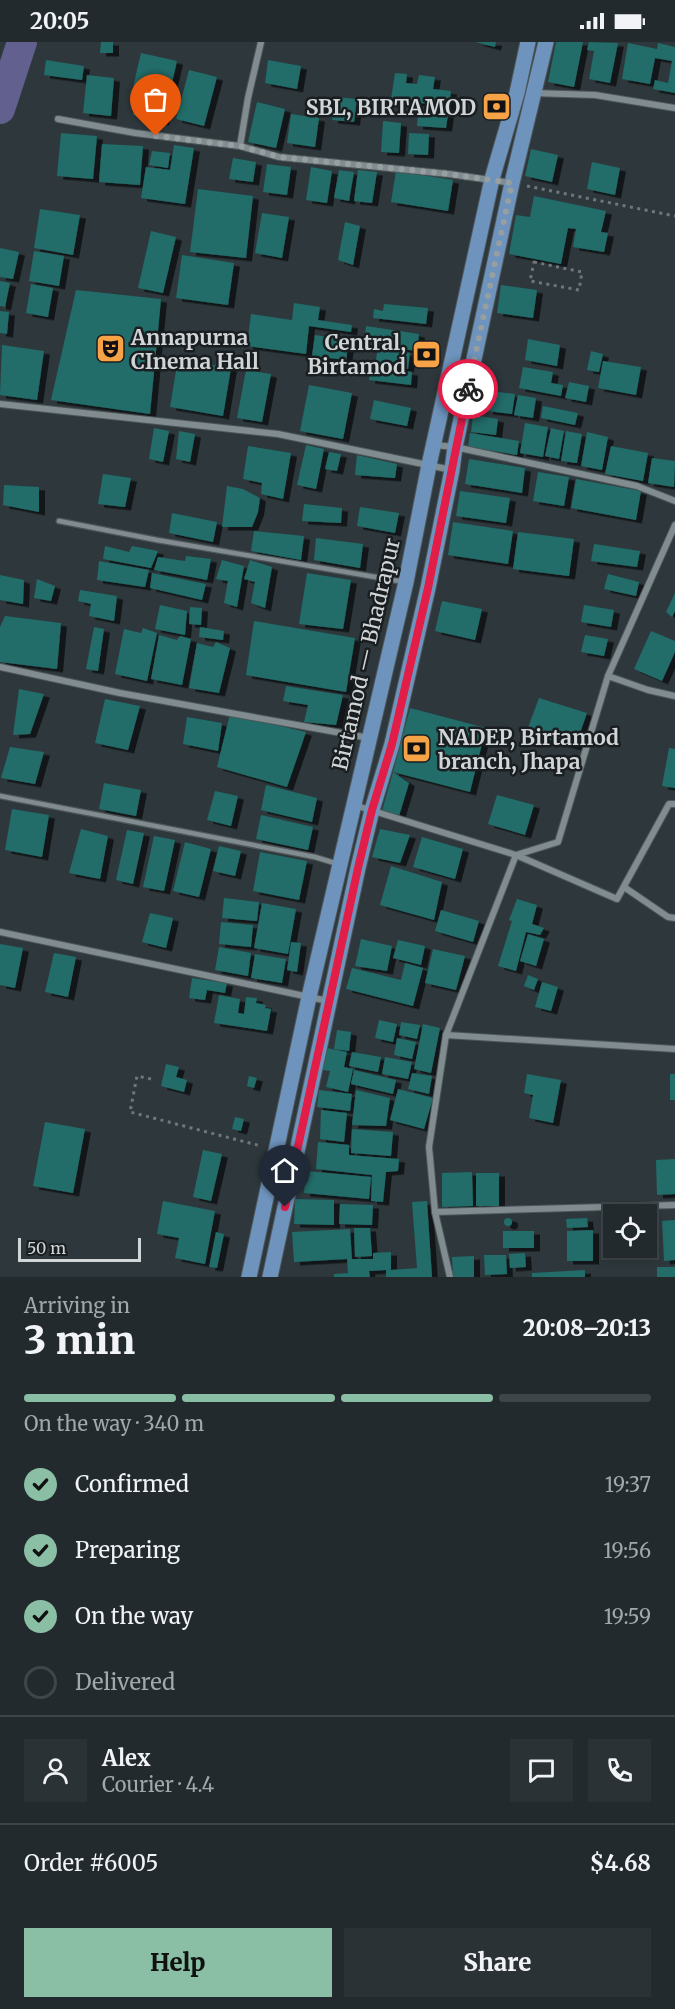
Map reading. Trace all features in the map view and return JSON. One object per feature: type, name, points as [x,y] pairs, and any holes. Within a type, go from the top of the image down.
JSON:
[{"type":"main road","name":"Birtamod — Bhadrapur","points":[[249,1277],[309,997],[406,582],[429,465],[492,179],[517,93],[528,42]]},
{"type":"main road","name":"Birtamod — Bhadrapur","points":[[270,1277],[328,1001],[372,810],[392,744],[512,183],[546,42]]},
{"type":"street","points":[[240,146],[261,42]]},
{"type":"street","points":[[533,93],[595,94],[675,108]]},
{"type":"street","points":[[58,119],[135,133],[240,146],[279,157],[512,183]]},
{"type":"street","points":[[0,404],[278,434],[452,470]]},
{"type":"street","points":[[434,445],[455,447],[637,486],[675,501]]},
{"type":"street","points":[[516,855],[558,842],[608,676],[675,525]]},
{"type":"street","points":[[0,667],[120,693],[370,738]]},
{"type":"street","points":[[608,676],[648,690],[675,696]]},
{"type":"street","points":[[353,804],[516,855],[617,899],[669,804],[675,804]]},
{"type":"street","points":[[450,1277],[435,1212],[429,1147],[446,1035],[516,855]]},
{"type":"street","points":[[624,887],[668,917],[675,918]]},
{"type":"street","points":[[0,932],[328,1001]]},
{"type":"street","points":[[446,1035],[675,1049]]},
{"type":"street","points":[[435,1212],[675,1205]]},
{"type":"lane","points":[[59,521],[406,582]]},
{"type":"lane","points":[[0,796],[315,857],[340,865]]},
{"type":"path","points":[[512,183],[675,216]]},
{"type":"path","points":[[534,262],[582,272],[579,290],[530,281],[534,262]]},
{"type":"path","points":[[152,1079],[137,1076],[130,1112],[276,1150]]},
{"type":"building","points":[[101,42],[113,42],[113,53],[100,53]]},
{"type":"building","points":[[475,42],[496,42],[495,47]]},
{"type":"building","points":[[556,42],[583,42],[574,87],[548,82]]},
{"type":"building","points":[[589,42],[618,43],[610,83],[589,79],[594,51],[587,50]]},
{"type":"building","points":[[628,43],[657,49],[658,43],[675,47],[675,93],[653,89],[655,80],[668,83],[672,61],[655,58],[650,84],[622,79]]},
{"type":"building","points":[[141,53],[177,61],[163,122],[133,115],[139,88],[133,87]]},
{"type":"building","points":[[46,60],[84,66],[82,80],[44,75]]},
{"type":"building","points":[[268,60],[301,66],[297,89],[265,83]]},
{"type":"building","points":[[189,70],[217,77],[204,126],[176,119]]},
{"type":"building","points":[[395,73],[407,74],[406,83],[417,84],[419,75],[435,77],[433,89],[451,91],[449,107],[391,99]]},
{"type":"building","points":[[87,75],[114,78],[111,116],[83,113]]},
{"type":"building","points":[[335,97],[357,99],[354,122],[332,120]]},
{"type":"building","points":[[257,102],[285,109],[276,148],[248,142]]},
{"type":"building","points":[[418,111],[448,114],[446,128],[417,126]]},
{"type":"building","points":[[291,114],[319,118],[315,147],[287,143]]},
{"type":"building","points":[[383,121],[401,123],[399,153],[381,152]]},
{"type":"building","points":[[61,133],[97,136],[93,179],[57,176]]},
{"type":"building","points":[[409,133],[429,134],[428,155],[408,154]]},
{"type":"building","points":[[102,144],[143,146],[140,185],[99,182]]},
{"type":"building","points":[[174,145],[194,148],[185,204],[141,198],[146,167],[170,170]]},
{"type":"building","points":[[531,149],[558,155],[552,182],[525,176]]},
{"type":"building","points":[[152,151],[170,153],[168,168],[149,165]]},
{"type":"building","points":[[233,158],[256,162],[253,182],[229,179]]},
{"type":"building","points":[[592,162],[620,168],[615,195],[587,189]]},
{"type":"building","points":[[267,164],[291,167],[287,195],[263,192]]},
{"type":"building","points":[[311,167],[332,171],[327,203],[306,200]]},
{"type":"building","points":[[339,170],[354,172],[349,201],[334,198]]},
{"type":"building","points":[[358,170],[377,172],[372,203],[354,201]]},
{"type":"building","points":[[396,171],[453,180],[448,211],[391,202]]},
{"type":"building","points":[[198,189],[253,196],[246,258],[190,252]]},
{"type":"building","points":[[534,196],[606,211],[601,232],[608,233],[604,252],[573,247],[576,229],[568,228],[561,264],[509,254],[516,215],[530,217]]},
{"type":"building","points":[[40,209],[80,215],[73,255],[34,248]]},
{"type":"building","points":[[262,213],[289,217],[282,258],[255,253]]},
{"type":"building","points":[[345,222],[360,226],[353,265],[338,260]]},
{"type":"building","points":[[151,231],[176,237],[163,293],[138,288]]},
{"type":"building","points":[[0,248],[19,252],[13,279],[0,277]]},
{"type":"building","points":[[34,251],[64,256],[59,286],[29,281]]},
{"type":"building","points":[[182,255],[234,263],[228,305],[176,298]]},
{"type":"building","points":[[0,281],[10,283],[5,307],[0,306]]},
{"type":"building","points":[[31,284],[53,288],[48,317],[26,313]]},
{"type":"building","points":[[501,285],[537,290],[533,318],[497,313]]},
{"type":"building","name":"Annapurna CInema Hall","points":[[76,290],[161,299],[150,414],[51,400]]},
{"type":"building","points":[[294,303],[320,307],[318,320],[352,325],[351,332],[309,326],[306,354],[247,346],[251,314],[292,320]]},
{"type":"building","points":[[384,304],[428,308],[426,324],[373,318],[374,309],[383,311]]},
{"type":"building","points":[[0,311],[9,312],[7,334],[0,333]]},
{"type":"building","points":[[366,326],[419,334],[417,351],[364,344]]},
{"type":"building","points":[[315,335],[349,340],[346,360],[312,356]]},
{"type":"building","points":[[528,339],[560,345],[557,366],[525,360]]},
{"type":"building","points":[[2,345],[44,351],[37,400],[0,395]]},
{"type":"building","points":[[378,348],[410,353],[408,369],[375,364]]},
{"type":"building","points":[[591,351],[603,354],[599,372],[587,370]]},
{"type":"building","points":[[178,359],[231,368],[223,416],[170,407]]},
{"type":"building","points":[[603,361],[641,367],[636,395],[598,388]]},
{"type":"building","points":[[371,367],[412,372],[411,385],[369,380]]},
{"type":"building","points":[[523,367],[553,372],[551,383],[563,385],[561,396],[519,388]]},
{"type":"building","points":[[246,370],[271,374],[262,422],[237,418]]},
{"type":"building","points":[[569,382],[589,386],[586,402],[565,398]]},
{"type":"building","points":[[309,385],[352,393],[343,439],[300,431]]},
{"type":"building","points":[[490,391],[515,394],[512,414],[487,411]]},
{"type":"building","points":[[518,395],[536,398],[533,418],[514,415]]},
{"type":"building","points":[[374,400],[411,408],[407,426],[370,419]]},
{"type":"building","points":[[543,406],[578,413],[575,425],[541,418]]},
{"type":"building","points":[[473,415],[498,419],[496,435],[471,432]]},
{"type":"building","points":[[525,423],[548,427],[543,457],[520,453]]},
{"type":"building","points":[[154,428],[169,431],[163,462],[149,459]]},
{"type":"building","points":[[551,428],[564,431],[559,459],[545,456]]},
{"type":"building","points":[[179,431],[195,434],[190,462],[176,459]]},
{"type":"building","points":[[566,431],[582,434],[577,463],[561,461]]},
{"type":"building","points":[[587,432],[608,437],[602,470],[581,466]]},
{"type":"building","points":[[470,433],[519,441],[517,455],[468,447]]},
{"type":"building","points":[[306,445],[324,449],[316,489],[297,485]]},
{"type":"building","points":[[248,446],[291,453],[283,499],[261,494],[262,483],[243,479]]},
{"type":"building","points":[[611,446],[648,453],[643,481],[605,474]]},
{"type":"building","points":[[329,452],[341,454],[337,471],[325,469]]},
{"type":"building","points":[[357,455],[397,464],[395,478],[355,475]]},
{"type":"building","points":[[652,458],[675,461],[674,487],[648,483]]},
{"type":"building","points":[[469,459],[525,468],[522,493],[465,484]]},
{"type":"building","points":[[538,472],[569,477],[564,506],[533,501]]},
{"type":"building","points":[[103,474],[131,478],[125,507],[98,504]]},
{"type":"building","points":[[576,479],[641,491],[636,520],[571,508]]},
{"type":"building","points":[[4,485],[39,487],[39,512],[3,505]]},
{"type":"building","points":[[227,486],[243,489],[260,498],[252,527],[222,527]]},
{"type":"building","points":[[460,491],[510,498],[506,523],[456,516]]},
{"type":"building","points":[[304,504],[342,508],[341,523],[302,521]]},
{"type":"building","points":[[360,507],[399,513],[395,533],[357,526]]},
{"type":"building","points":[[172,513],[217,522],[213,542],[169,533]]},
{"type":"building","points":[[453,522],[513,531],[508,564],[448,555]]},
{"type":"building","points":[[254,531],[304,536],[301,560],[251,551]]},
{"type":"building","points":[[518,532],[574,539],[569,576],[513,569]]},
{"type":"building","points":[[316,538],[363,544],[360,568],[314,560]]},
{"type":"building","points":[[594,544],[640,551],[637,567],[591,561]]},
{"type":"building","points":[[105,546],[129,552],[132,546],[158,551],[151,568],[103,559]]},
{"type":"building","points":[[186,556],[211,559],[207,580],[154,570],[158,557],[185,561]]},
{"type":"building","points":[[222,560],[244,566],[237,607],[224,603],[228,581],[216,579]]},
{"type":"building","points":[[250,560],[272,567],[265,608],[251,603],[255,582],[244,579]]},
{"type":"building","points":[[99,561],[149,570],[145,587],[97,580]]},
{"type":"building","points":[[152,573],[206,584],[202,600],[150,588]]},
{"type":"building","points":[[307,573],[351,580],[343,629],[299,624]]},
{"type":"building","points":[[608,574],[639,582],[636,596],[604,589]]},
{"type":"building","points":[[0,575],[24,580],[23,604],[0,600]]},
{"type":"building","points":[[37,579],[55,586],[51,601],[34,598]]},
{"type":"building","points":[[80,590],[117,596],[114,621],[89,616],[91,604],[78,601]]},
{"type":"building","points":[[675,593],[675,611],[672,617],[666,612]]},
{"type":"building","points":[[442,601],[482,609],[475,640],[435,631]]},
{"type":"building","points":[[160,605],[187,611],[185,635],[155,629]]},
{"type":"building","points":[[584,605],[614,610],[611,627],[581,622]]},
{"type":"building","points":[[190,607],[202,608],[201,625],[189,624]]},
{"type":"building","points":[[5,616],[61,623],[57,669],[0,662],[0,627]]},
{"type":"building","points":[[254,621],[355,638],[346,692],[246,675]]},
{"type":"building","points":[[94,627],[104,629],[98,671],[86,669]]},
{"type":"building","points":[[200,627],[224,631],[223,640],[199,637]]},
{"type":"building","points":[[143,628],[157,633],[147,681],[115,674],[124,629],[141,633]]},
{"type":"building","points":[[651,631],[675,641],[675,652],[662,681],[634,669]]},
{"type":"building","points":[[159,635],[177,640],[180,636],[191,639],[182,685],[151,679]]},
{"type":"building","points":[[585,635],[608,639],[604,656],[581,652]]},
{"type":"building","points":[[216,642],[230,648],[219,693],[189,688],[197,643],[213,647]]},
{"type":"building","points":[[286,686],[343,695],[336,725],[304,722],[308,705],[283,701]]},
{"type":"building","points":[[19,689],[44,694],[30,734],[13,735]]},
{"type":"building","points":[[539,698],[587,713],[575,747],[526,733]]},
{"type":"building","points":[[105,699],[140,706],[128,750],[95,743]]},
{"type":"building","points":[[410,708],[486,728],[470,792],[393,772]]},
{"type":"building","points":[[230,714],[306,732],[287,787],[217,767]]},
{"type":"building","points":[[187,717],[222,723],[218,751],[183,744]]},
{"type":"building","points":[[10,747],[44,752],[35,784],[1,778]]},
{"type":"building","points":[[669,748],[675,749],[675,788],[662,786]]},
{"type":"building","points":[[393,772],[409,783],[399,816],[382,811]]},
{"type":"building","points":[[104,783],[141,790],[136,816],[99,809]]},
{"type":"building","points":[[266,785],[317,798],[312,822],[261,810]]},
{"type":"building","points":[[215,791],[238,796],[231,826],[207,820]]},
{"type":"building","points":[[497,795],[534,805],[525,835],[488,824]]},
{"type":"building","points":[[12,809],[49,815],[42,857],[5,850]]},
{"type":"building","points":[[261,815],[313,827],[308,850],[256,839]]},
{"type":"building","points":[[81,829],[108,836],[100,879],[69,873]]},
{"type":"building","points":[[380,829],[410,835],[400,863],[372,857]]},
{"type":"building","points":[[127,830],[144,833],[133,884],[116,880]]},
{"type":"building","points":[[154,836],[175,840],[164,891],[143,887]]},
{"type":"building","points":[[422,837],[463,849],[455,879],[413,867]]},
{"type":"building","points":[[185,842],[211,849],[199,897],[173,891]]},
{"type":"building","points":[[219,846],[241,851],[235,876],[213,871]]},
{"type":"building","points":[[260,852],[307,861],[299,900],[253,891]]},
{"type":"building","points":[[391,866],[442,882],[434,920],[380,905]]},
{"type":"building","points":[[224,898],[259,902],[257,921],[222,918]]},
{"type":"building","points":[[517,899],[537,905],[532,924],[544,928],[540,935],[526,932],[516,971],[498,966],[512,921],[509,920]]},
{"type":"building","points":[[262,903],[296,909],[288,954],[254,948]]},
{"type":"building","points":[[441,910],[479,921],[473,942],[435,931]]},
{"type":"building","points":[[150,913],[173,918],[166,948],[142,942]]},
{"type":"building","points":[[221,922],[253,925],[251,947],[219,944]]},
{"type":"building","points":[[528,934],[544,939],[536,966],[520,961]]},
{"type":"building","points":[[361,939],[392,946],[387,971],[355,966]]},
{"type":"building","points":[[398,940],[425,946],[421,965],[393,958]]},
{"type":"building","points":[[291,942],[301,943],[297,972],[287,970]]},
{"type":"building","points":[[0,944],[23,948],[15,988],[0,985]]},
{"type":"building","points":[[219,947],[251,953],[248,976],[215,970]]},
{"type":"building","points":[[433,949],[465,956],[456,990],[425,983]]},
{"type":"building","points":[[54,953],[76,957],[68,997],[45,992]]},
{"type":"building","points":[[255,954],[286,959],[282,983],[251,978]]},
{"type":"building","points":[[405,963],[423,968],[413,1006],[346,989],[352,968],[401,980]]},
{"type":"building","points":[[528,975],[538,979],[534,990],[524,986]]},
{"type":"building","points":[[192,978],[227,983],[225,993],[207,990],[205,1000],[189,998]]},
{"type":"building","points":[[542,982],[558,987],[551,1011],[535,1007]]},
{"type":"building","points":[[219,995],[240,999],[238,1013],[244,1014],[246,997],[257,998],[256,1003],[266,1005],[265,1008],[271,1009],[267,1031],[214,1023]]},
{"type":"building","points":[[379,1020],[397,1024],[393,1042],[375,1038]]},
{"type":"building","points":[[401,1022],[420,1025],[417,1039],[399,1035]]},
{"type":"building","points":[[423,1024],[440,1028],[431,1073],[414,1069]]},
{"type":"building","points":[[337,1030],[351,1032],[349,1051],[334,1049]]},
{"type":"building","points":[[397,1038],[416,1042],[412,1059],[394,1055]]},
{"type":"building","points":[[327,1048],[347,1052],[344,1067],[353,1069],[348,1092],[326,1087],[330,1071],[323,1070]]},
{"type":"building","points":[[352,1052],[381,1057],[378,1072],[349,1066]]},
{"type":"building","points":[[385,1057],[412,1062],[408,1079],[382,1074]]},
{"type":"building","points":[[166,1064],[179,1067],[176,1077],[187,1080],[184,1092],[161,1086]]},
{"type":"building","points":[[354,1070],[396,1080],[393,1094],[351,1084]]},
{"type":"building","points":[[412,1073],[432,1076],[429,1094],[408,1089]]},
{"type":"building","points":[[527,1074],[561,1080],[553,1123],[529,1118],[533,1095],[524,1093]]},
{"type":"building","points":[[670,1074],[675,1074],[675,1100],[670,1100]]},
{"type":"building","points":[[249,1076],[257,1078],[254,1088],[247,1086]]},
{"type":"building","points":[[398,1089],[433,1098],[424,1129],[390,1120]]},
{"type":"building","points":[[319,1090],[352,1094],[350,1111],[317,1107]]},
{"type":"building","points":[[356,1090],[390,1098],[386,1126],[352,1125]]},
{"type":"building","points":[[321,1110],[347,1113],[344,1142],[320,1139]]},
{"type":"building","points":[[235,1117],[244,1119],[241,1131],[232,1129]]},
{"type":"building","points":[[45,1122],[85,1129],[73,1193],[33,1186]]},
{"type":"building","points":[[352,1129],[393,1132],[391,1156],[351,1153]]},
{"type":"building","points":[[318,1142],[349,1145],[349,1155],[399,1159],[398,1171],[386,1172],[383,1202],[371,1201],[372,1175],[316,1169]]},
{"type":"building","points":[[203,1150],[222,1154],[211,1201],[193,1197]]},
{"type":"building","points":[[675,1159],[675,1194],[657,1195],[656,1160]]},
{"type":"building","points":[[306,1171],[371,1177],[369,1199],[304,1193]]},
{"type":"building","points":[[472,1172],[473,1206],[442,1207],[442,1173]]},
{"type":"building","points":[[476,1173],[499,1173],[499,1206],[476,1206]]},
{"type":"building","points":[[295,1199],[334,1200],[334,1225],[294,1224]]},
{"type":"building","points":[[163,1201],[215,1211],[205,1264],[175,1258],[179,1238],[157,1234]]},
{"type":"building","points":[[427,1201],[432,1277],[386,1277],[386,1270],[369,1271],[370,1277],[334,1277],[334,1274],[348,1273],[347,1259],[294,1262],[292,1232],[350,1229],[352,1259],[373,1259],[373,1253],[391,1252],[391,1270],[417,1268],[412,1202]]},
{"type":"building","points":[[340,1204],[373,1205],[372,1225],[339,1224]]},
{"type":"building","points":[[508,1218],[512,1222],[508,1226],[504,1222]]},
{"type":"building","points":[[587,1218],[588,1227],[567,1228],[566,1219]]},
{"type":"building","points":[[675,1220],[675,1260],[664,1261],[662,1221]]},
{"type":"building","points":[[354,1228],[370,1228],[372,1256],[355,1257]]},
{"type":"building","points":[[593,1230],[593,1261],[567,1261],[567,1231]]},
{"type":"building","points":[[503,1231],[534,1231],[534,1248],[503,1248]]},
{"type":"building","points":[[216,1232],[224,1234],[217,1268],[209,1267]]},
{"type":"building","points":[[525,1253],[526,1267],[510,1268],[509,1254]]},
{"type":"building","points":[[484,1255],[506,1255],[507,1274],[485,1275]]},
{"type":"building","points":[[474,1256],[474,1277],[453,1277],[452,1257]]},
{"type":"building","points":[[657,1267],[675,1267],[675,1277],[657,1277]]},
{"type":"building","points":[[585,1270],[585,1277],[532,1277],[532,1273]]},
{"type":"waterway","points":[[0,109],[22,42]]},
{"type":"way so far","points":[[156,136],[240,146],[279,157],[449,174],[512,183],[468,389]]},
{"type":"place","name":"SBL, BIRTAMOD","points":[[497,107]]},
{"type":"place","name":"Annapurna CInema Hall","points":[[110,349]]},
{"type":"place","name":"Central, Birtamod","points":[[427,354]]},
{"type":"place","name":"NADEP, Birtamod branch, Jhapa","points":[[417,749]]},
{"type":"route","points":[[285,1207],[358,868],[372,810],[392,744],[428,588],[468,389]]}]
